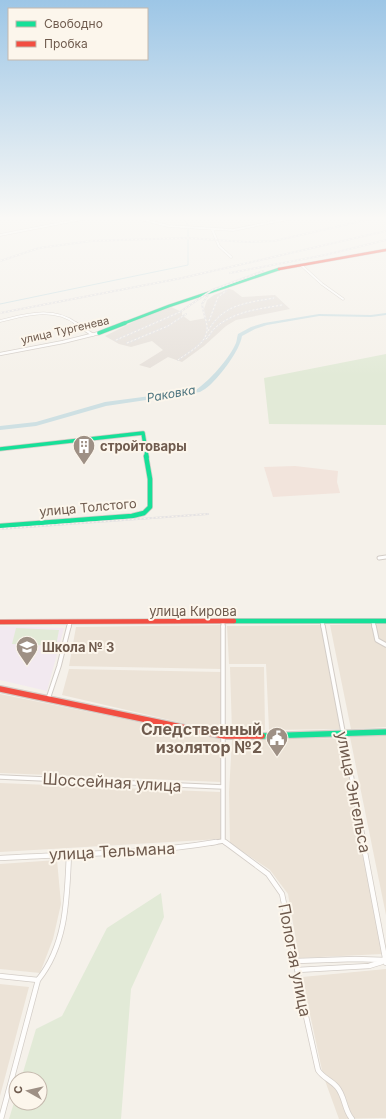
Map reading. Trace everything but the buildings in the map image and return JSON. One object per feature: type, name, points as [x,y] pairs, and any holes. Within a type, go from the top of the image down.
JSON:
[{"type":"main road","name":"улица Тургенева","points":[[99,333],[169,306],[209,294],[270,271]]},
{"type":"main road","name":"улица Толстого","points":[[0,449],[143,433],[150,479],[150,507],[144,513],[132,516],[0,526]]},
{"type":"main road","name":"улица Кирова","points":[[0,622],[386,621]]},
{"type":"main road","points":[[0,689],[224,736],[386,732]]},
{"type":"street","points":[[308,271],[322,284],[343,299]]},
{"type":"street","points":[[0,321],[48,313],[66,316],[79,327],[93,335]]},
{"type":"street","name":"улица Тургенева","points":[[0,354],[99,333]]},
{"type":"street","points":[[379,558],[386,557]]},
{"type":"street","points":[[373,621],[377,640],[386,645]]},
{"type":"street","points":[[48,699],[59,666],[70,622]]},
{"type":"street","points":[[222,841],[224,736],[223,622]]},
{"type":"street","name":"улица Энгельса","points":[[322,622],[386,961]]},
{"type":"street","name":"Шоссейная улица","points":[[0,777],[223,787]]},
{"type":"street","name":"улица Тельмана","points":[[0,858],[69,853],[149,850],[194,846],[222,841]]},
{"type":"street","name":"Пологая улица","points":[[222,841],[268,874],[284,899],[296,961],[296,970],[318,1070],[322,1077],[339,1089],[348,1114],[352,1119]]},
{"type":"street","points":[[1,1119],[38,980],[50,964],[59,938],[66,908],[69,853]]},
{"type":"street","points":[[296,961],[355,959],[386,961]]},
{"type":"street","points":[[296,970],[369,966],[386,961]]},
{"type":"street","points":[[0,976],[38,980]]},
{"type":"shaded area","points":[[229,289],[233,290],[242,297],[275,295],[290,309],[236,320],[226,326],[204,346],[182,362],[168,357],[150,368],[139,365],[163,350],[152,341],[131,347],[119,344],[105,336],[137,320],[171,307],[182,312],[182,315],[190,321],[206,318],[204,309],[207,300],[214,295]]},
{"type":"shaded area","points":[[295,466],[338,471],[337,482],[340,493],[273,497],[264,467]]},
{"type":"shaded area","points":[[386,624],[386,727],[351,729],[330,625]]},
{"type":"shaded area","points":[[221,625],[221,669],[69,666],[76,627]]},
{"type":"shaded area","points":[[321,625],[340,729],[269,730],[266,664],[229,664],[227,626]]},
{"type":"shaded area","name":"Школа № 3","points":[[0,626],[64,628],[47,691],[0,680]]},
{"type":"shaded area","points":[[230,667],[264,667],[265,730],[232,732]]},
{"type":"shaded area","points":[[69,669],[221,672],[222,731],[62,695]]},
{"type":"shaded area","points":[[0,694],[221,739],[221,782],[0,773]]},
{"type":"shaded area","points":[[386,736],[386,915],[350,737]]},
{"type":"shaded area","points":[[342,738],[383,954],[299,958],[288,894],[270,870],[230,843],[229,792],[232,740]]},
{"type":"shaded area","points":[[0,783],[220,792],[221,839],[0,852]]},
{"type":"shaded area","points":[[57,860],[61,904],[53,939],[40,973],[0,969],[0,864]]},
{"type":"shaded area","points":[[386,969],[386,1118],[339,1119],[323,1075],[302,977]]},
{"type":"shaded area","points":[[0,984],[29,987],[0,1096]]},
{"type":"green space","points":[[386,354],[386,425],[269,424],[264,378]]},
{"type":"green space","points":[[16,628],[59,630],[56,646],[12,644]]},
{"type":"green space","points":[[161,893],[164,917],[131,989],[121,1119],[9,1119],[11,1111],[48,1111],[48,1071],[23,1071],[36,1029],[62,1016],[107,928]]},
{"type":"waterway","points":[[0,304],[158,271]]},
{"type":"waterway","name":"Раковка","points":[[0,428],[36,424],[105,404],[198,391],[208,384],[233,353],[239,342],[240,335],[253,328],[266,324],[319,315],[371,316],[386,314]]},
{"type":"railway","points":[[0,313],[211,271]]},
{"type":"railway","points":[[230,273],[239,271]]},
{"type":"railway","points":[[116,340],[180,312],[212,290],[262,271]]},
{"type":"railway","points":[[209,321],[218,297],[226,291]]},
{"type":"railway","points":[[178,360],[198,346],[205,337],[207,326],[202,304],[208,295]]},
{"type":"railway","points":[[208,331],[214,322],[228,310],[254,301],[274,298]]},
{"type":"railway","points":[[206,339],[215,328],[231,317],[282,305]]},
{"type":"railway","points":[[127,343],[168,326],[186,314]]},
{"type":"railway","points":[[0,529],[208,514]]},
{"type":"traffic: fast","points":[[99,333],[169,306],[272,271]]},
{"type":"traffic: fast","points":[[0,449],[143,433],[150,479],[150,507],[144,513],[132,516],[0,526]]},
{"type":"traffic: fast","points":[[234,621],[386,621]]},
{"type":"traffic: fast","points":[[262,736],[386,732]]},
{"type":"traffic: jam","points":[[0,622],[234,621]]},
{"type":"traffic: jam","points":[[0,689],[224,736],[262,736]]},
{"type":"place","name":"стройтовары","points":[[84,466]]},
{"type":"place","name":"Школа № 3","points":[[27,666]]},
{"type":"place","name":"Следственный изолятор №2","points":[[277,758]]}]
